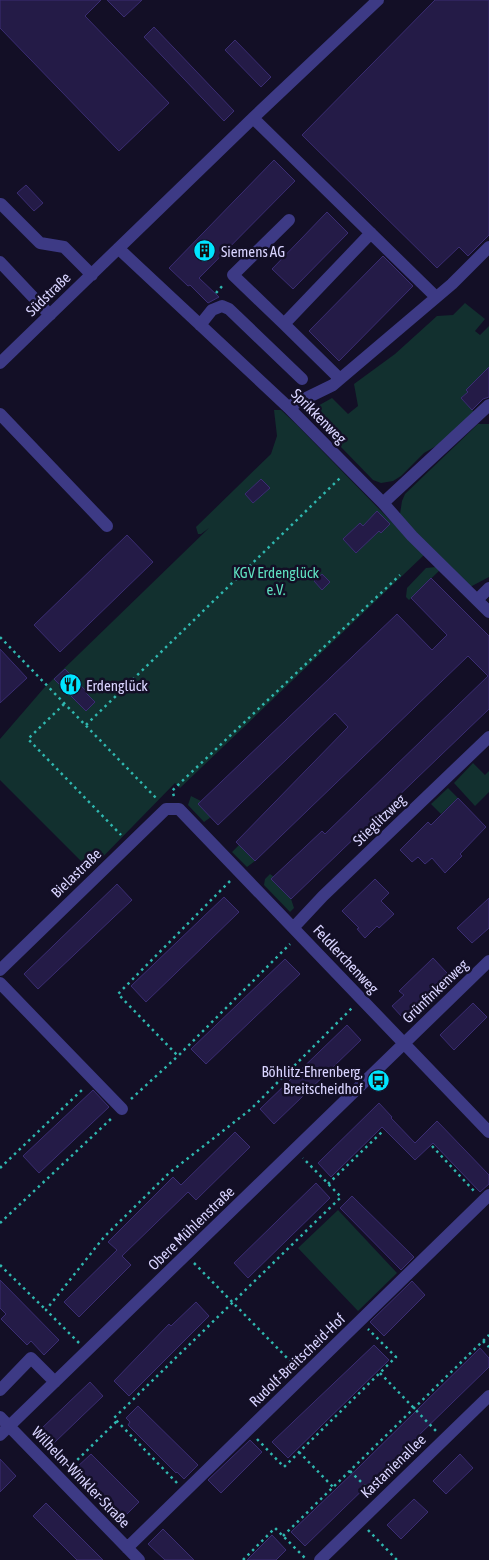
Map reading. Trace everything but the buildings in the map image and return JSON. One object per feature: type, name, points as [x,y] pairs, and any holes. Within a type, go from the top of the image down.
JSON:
[{"type":"street","name":"Südstraße","points":[[0,363],[378,0]]},
{"type":"street","points":[[253,118],[436,297]]},
{"type":"street","points":[[1,204],[40,243],[64,247],[92,275]]},
{"type":"street","points":[[289,220],[234,275],[340,379]]},
{"type":"street","points":[[284,324],[371,232]]},
{"type":"street","points":[[288,407],[340,379],[452,284],[489,247]]},
{"type":"street","name":"Sprikkenweg","points":[[119,249],[288,407],[383,503],[406,530],[489,612]]},
{"type":"street","points":[[0,262],[50,315]]},
{"type":"street","points":[[200,325],[212,310],[222,306],[229,309],[302,379]]},
{"type":"street","points":[[383,503],[488,407]]},
{"type":"street","points":[[0,414],[107,526]]},
{"type":"street","points":[[477,600],[489,588]]},
{"type":"street","name":"Stieglitzweg","points":[[297,930],[323,896],[489,737]]},
{"type":"street","points":[[166,808],[179,809]]},
{"type":"street","name":"Bielastraße","points":[[0,970],[166,808]]},
{"type":"street","name":"Feldlerchenweg","points":[[179,809],[489,1132]]},
{"type":"street","name":"Grünfinkenweg","points":[[404,1044],[489,961]]},
{"type":"street","points":[[0,983],[122,1109]]},
{"type":"street","name":"Obere Mühlenstraße","points":[[3,1426],[55,1382],[404,1044]]},
{"type":"street","name":"Rudolf-Breitscheid-Hof","points":[[128,1548],[486,1198]]},
{"type":"street","points":[[0,1390],[31,1358],[55,1382]]},
{"type":"street","name":"Kastanienallee","points":[[320,1560],[489,1396]]},
{"type":"street","name":"Wilhelm-Winkler-Straße","points":[[3,1426],[59,1478],[140,1560]]},
{"type":"path","points":[[86,725],[349,469]]},
{"type":"path","points":[[179,809],[172,791],[400,576]]},
{"type":"path","points":[[0,637],[166,808]]},
{"type":"path","points":[[64,704],[28,739],[130,844]]},
{"type":"path","points":[[178,1056],[118,994],[239,871]]},
{"type":"path","points":[[0,1223],[178,1056],[297,930]]},
{"type":"path","points":[[46,1310],[104,1237],[169,1172],[252,1109],[361,999]]},
{"type":"path","points":[[0,1168],[94,1080]]},
{"type":"path","points":[[328,1184],[383,1131]]},
{"type":"path","points":[[432,1146],[486,1198]]},
{"type":"path","points":[[185,1491],[114,1418],[341,1197],[295,1150]]},
{"type":"path","points":[[186,1255],[304,1376]]},
{"type":"path","points":[[0,1265],[87,1351]]},
{"type":"path","points":[[248,1430],[284,1467],[396,1357],[360,1321]]},
{"type":"path","points":[[283,1536],[489,1335]]},
{"type":"path","points":[[483,1341],[489,1347]]},
{"type":"path","points":[[380,1373],[444,1439]]},
{"type":"path","points":[[59,1478],[117,1421]]},
{"type":"path","points":[[299,1452],[333,1488]]},
{"type":"path","points":[[350,1471],[380,1502]]},
{"type":"path","points":[[360,1522],[396,1560]]},
{"type":"path","points":[[242,1560],[275,1528],[307,1560]]},
{"type":"green space","points":[[465,303],[485,319],[475,331],[480,335],[489,326],[489,367],[466,390],[468,392],[461,398],[474,412],[443,442],[424,453],[401,476],[393,481],[381,483],[373,480],[307,412],[332,398],[348,414],[358,406],[354,384],[395,354],[437,316],[453,315]]},
{"type":"green space","name":"KGV Erdenglück e.V.","points":[[274,410],[281,410],[297,425],[424,555],[180,788],[175,783],[90,870],[0,780],[0,739],[44,688],[209,528],[198,534],[196,527],[271,454],[277,436]]},
{"type":"green space","points":[[478,424],[489,424],[489,577],[470,587],[406,523],[400,514],[405,494]]},
{"type":"green space","points":[[436,567],[440,570],[409,600],[406,597],[407,588],[426,568]]},
{"type":"green space","points":[[473,763],[485,775],[489,771],[489,792],[475,806],[454,783]]},
{"type":"green space","points":[[448,788],[458,798],[441,814],[431,804]]},
{"type":"green space","points":[[191,796],[201,801],[198,804],[211,817],[204,822],[188,805]]},
{"type":"green space","points":[[239,845],[255,861],[247,867],[232,852]]},
{"type":"green space","points":[[270,874],[274,877],[271,879],[291,899],[294,908],[290,912],[264,885],[265,879]]},
{"type":"green space","points":[[338,1210],[397,1273],[358,1311],[298,1248]]},
{"type":"place","name":"Siemens AG","points":[[205,251]]},
{"type":"place","name":"Erdenglück","points":[[70,685]]},
{"type":"place","name":"Böhlitz-Ehrenberg, Breitscheidhof","points":[[379,1080]]}]
